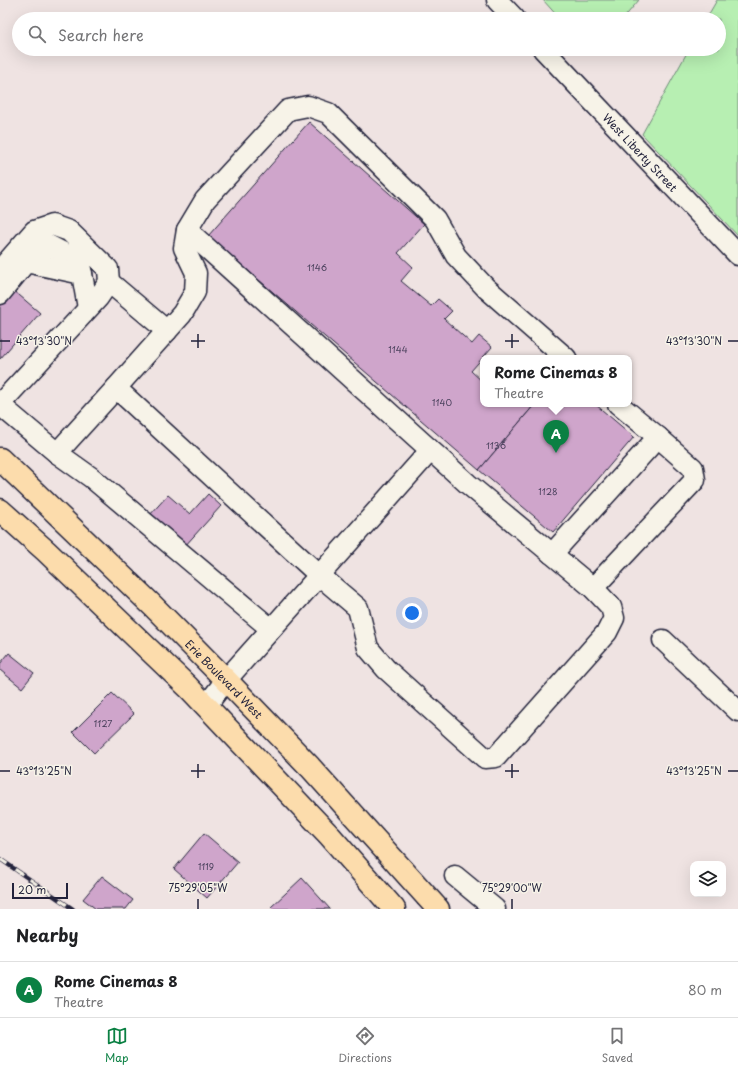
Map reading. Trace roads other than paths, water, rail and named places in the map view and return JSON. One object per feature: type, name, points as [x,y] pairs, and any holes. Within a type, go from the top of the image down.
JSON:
[{"type":"main road","name":"Erie Boulevard West","points":[[0,459],[153,606],[226,680],[310,767],[438,909]]},
{"type":"main road","points":[[0,510],[46,551],[188,687],[330,836],[394,909]]},
{"type":"street","points":[[498,0],[509,12]]},
{"type":"street","name":"West Liberty Street","points":[[550,56],[738,255]]},
{"type":"street","points":[[57,453],[182,314],[195,292],[196,273],[184,248],[187,230],[205,200],[288,110],[308,106],[328,113],[435,219],[456,256],[486,288],[563,355]]},
{"type":"street","points":[[0,270],[34,231],[52,225],[69,232],[108,269],[109,282],[88,308],[0,404],[57,453],[92,478],[270,629]]},
{"type":"street","points":[[116,388],[319,575],[358,608],[368,648],[386,669],[485,758],[496,757],[607,632],[614,618],[611,607],[593,588],[473,489],[187,230]]},
{"type":"street","points":[[0,294],[26,262],[82,274],[88,308]]},
{"type":"street","points":[[109,282],[167,331]]},
{"type":"street","points":[[593,588],[695,480],[693,468],[622,407]]},
{"type":"street","points":[[552,554],[658,437]]},
{"type":"street","points":[[206,706],[226,680],[270,629],[430,451]]},
{"type":"street","points":[[663,640],[738,711]]},
{"type":"street","points":[[455,876],[495,909]]},
{"type":"railway","points":[[0,859],[73,909]]},
{"type":"place","name":"Rome Cinemas 8","points":[[556,453]]}]
